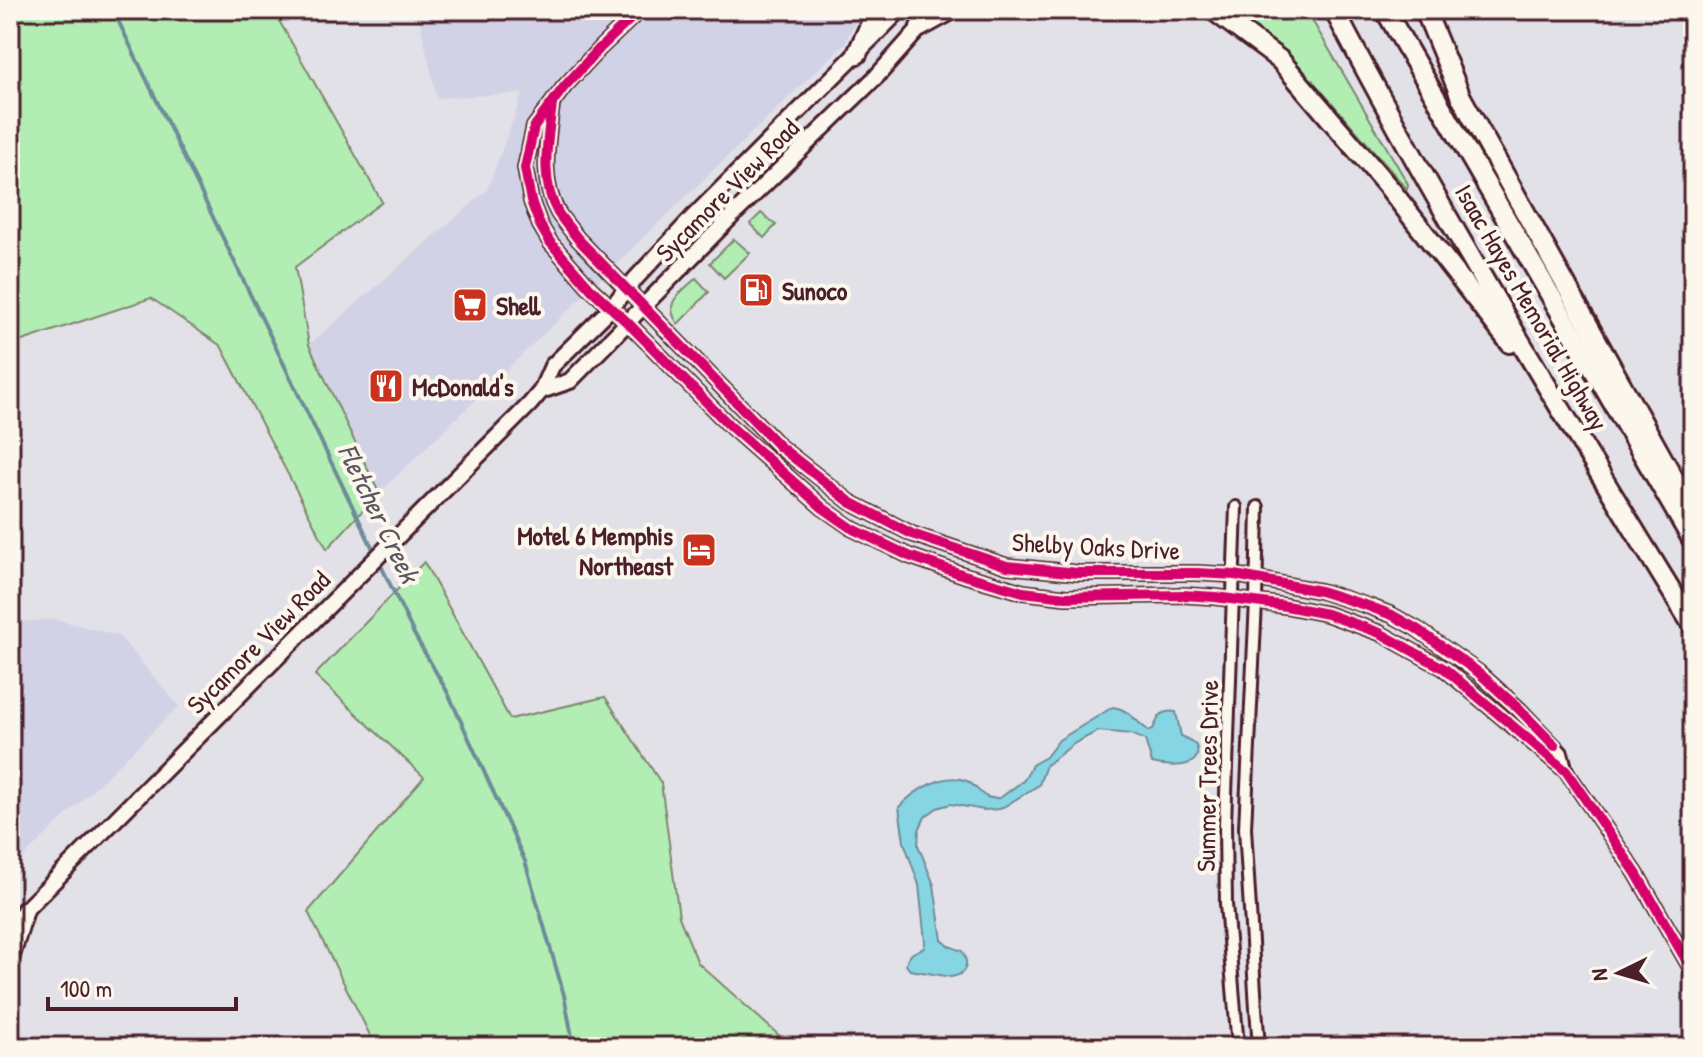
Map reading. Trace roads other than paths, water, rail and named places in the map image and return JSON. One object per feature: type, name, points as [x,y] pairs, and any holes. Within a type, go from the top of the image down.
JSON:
[{"type":"highway","points":[[857,54],[877,10]]},
{"type":"highway","points":[[920,27],[951,10]]},
{"type":"highway","points":[[1213,10],[1280,60],[1390,189],[1554,400]]},
{"type":"highway","name":"Isaac Hayes Memorial Highway","points":[[1334,10],[1383,104],[1554,400],[1693,626]]},
{"type":"highway","name":"Isaac Hayes Memorial Highway","points":[[1385,10],[1693,541]]},
{"type":"highway","points":[[1425,10],[1461,97],[1693,513]]},
{"type":"main road","name":"Sycamore View Road","points":[[10,928],[530,404],[541,391],[552,366],[612,307],[693,217],[900,10]]},
{"type":"main road","name":"Sycamore View Road","points":[[541,391],[570,381],[732,216],[877,76],[937,10]]},
{"type":"main road","points":[[10,920],[25,910]]},
{"type":"main road","points":[[10,959],[25,910]]},
{"type":"street","name":"Shelby Oaks Drive","points":[[640,10],[564,87],[534,127],[525,168],[531,201],[550,242],[591,289],[730,426],[823,508],[853,529],[909,556],[964,575],[1023,592],[1066,597],[1183,595],[1234,599],[1327,614],[1380,633],[1445,669],[1566,771],[1636,873],[1693,972]]},
{"type":"street","name":"Shelby Oaks Drive","points":[[552,104],[546,163],[553,201],[578,239],[779,446],[850,502],[912,534],[1007,566],[1062,572],[1235,575],[1320,591],[1392,615],[1478,672],[1561,753],[1566,771]]},
{"type":"street","name":"Summer Trees Drive","points":[[1236,507],[1225,837],[1226,904],[1238,1047]]},
{"type":"street","name":"Summer Trees Drive","points":[[1258,507],[1245,828],[1259,1047]]},
{"type":"water","points":[[1113,707],[1128,713],[1149,731],[1163,713],[1176,712],[1181,736],[1197,748],[1194,760],[1181,765],[1152,763],[1145,740],[1131,734],[1098,731],[1075,743],[1046,765],[1039,785],[1000,809],[984,810],[951,804],[937,808],[925,817],[919,830],[918,845],[934,885],[942,940],[962,951],[966,964],[960,974],[951,977],[910,970],[906,965],[908,958],[924,948],[925,942],[919,885],[904,842],[899,807],[921,789],[949,779],[967,781],[987,797],[1000,798],[1024,780],[1032,765],[1046,757],[1059,740]]},
{"type":"waterway","name":"Fletcher Creek","points":[[113,10],[414,634],[448,693],[525,861],[564,995],[574,1047]]},
{"type":"place","name":"Sunoco","points":[[756,290]]},
{"type":"place","name":"Shell","points":[[470,305]]},
{"type":"place","name":"McDonald's","points":[[386,386]]},
{"type":"place","name":"Motel 6 Memphis Northeast","points":[[699,550]]}]
